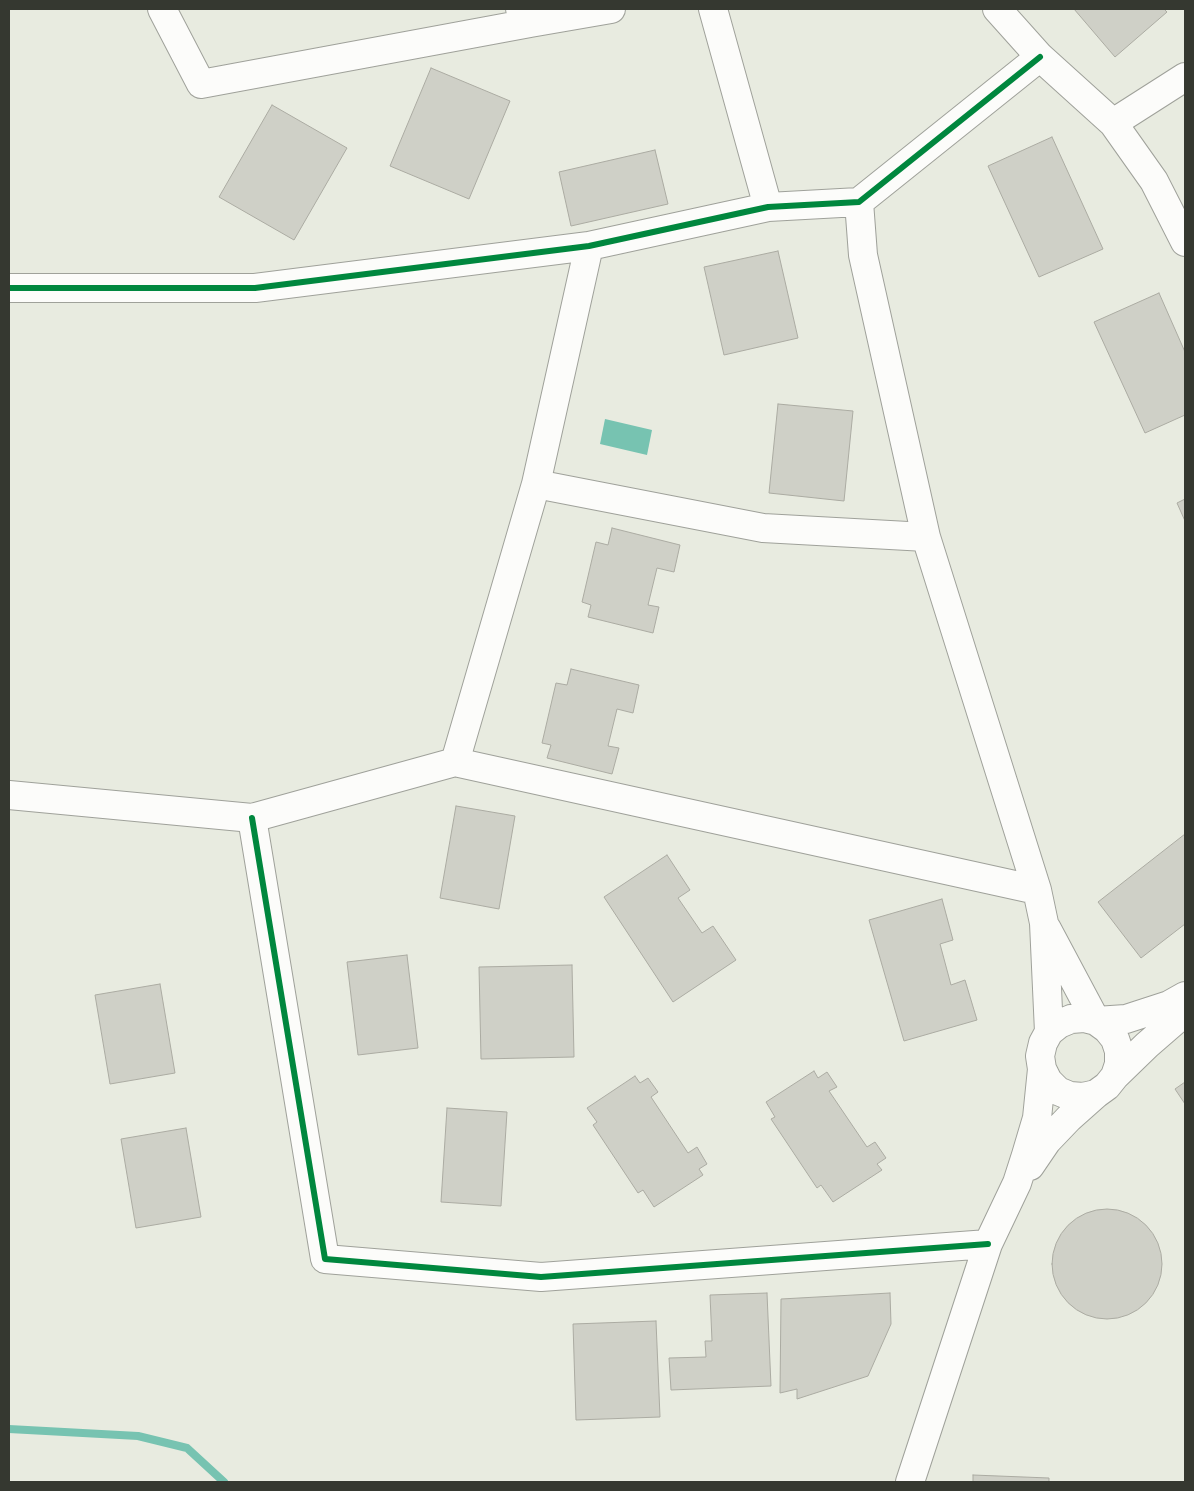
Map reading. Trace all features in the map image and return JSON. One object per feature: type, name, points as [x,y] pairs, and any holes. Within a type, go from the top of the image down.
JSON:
[{"type":"street","points":[[162,9],[201,84],[525,16],[611,9]]},
{"type":"street","points":[[713,9],[768,207]]},
{"type":"street","points":[[997,9],[1040,57],[1113,123],[1154,181],[1185,242]]},
{"type":"street","points":[[9,288],[255,288],[589,246],[768,207],[859,202],[1040,57]]},
{"type":"street","points":[[1113,123],[1185,77]]},
{"type":"street","points":[[859,202],[864,255],[926,537],[1037,890],[1044,923],[1049,1032]]},
{"type":"street","points":[[455,762],[536,484],[589,246]]},
{"type":"street","points":[[536,484],[763,528],[926,537]]},
{"type":"street","points":[[9,794],[252,818],[455,762],[1037,890]]},
{"type":"street","points":[[252,818],[325,1260],[541,1277],[988,1244]]},
{"type":"street","points":[[1042,1069],[1048,1081],[1058,1090],[1070,1096],[1083,1097],[1106,1085],[1119,1064],[1119,1051],[1115,1039],[1107,1029],[1096,1021],[1044,923]]},
{"type":"street","points":[[910,1482],[988,1244],[1017,1183],[1037,1118],[1042,1069],[1040,1056],[1043,1043],[1049,1032],[1059,1024],[1071,1019],[1084,1018],[1096,1021],[1126,1019],[1169,1005],[1185,996]]},
{"type":"street","points":[[1017,1183],[1047,1141],[1069,1118],[1185,1012]]},
{"type":"water","points":[[605,419],[652,430],[647,455],[600,444]]},
{"type":"building","points":[[1074,9],[1164,9],[1167,12],[1115,57]]},
{"type":"building","points":[[431,68],[510,101],[469,199],[390,166]]},
{"type":"building","points":[[272,105],[347,148],[294,240],[219,197]]},
{"type":"building","points":[[1052,137],[1103,249],[1039,277],[988,166]]},
{"type":"building","points":[[655,150],[668,204],[571,226],[559,172]]},
{"type":"building","points":[[778,251],[798,338],[724,355],[704,267]]},
{"type":"building","points":[[1159,293],[1185,352],[1185,415],[1145,433],[1094,322]]},
{"type":"building","points":[[778,404],[853,411],[844,501],[769,493]]},
{"type":"building","points":[[1185,499],[1185,521],[1177,503]]},
{"type":"building","points":[[612,528],[680,545],[674,572],[657,568],[648,605],[659,607],[653,633],[588,617],[591,605],[582,602],[596,542],[608,545]]},
{"type":"building","points":[[571,669],[639,685],[633,713],[617,709],[608,746],[619,748],[612,774],[547,758],[551,745],[542,743],[556,683],[567,685]]},
{"type":"building","points":[[456,806],[515,816],[499,909],[440,898]]},
{"type":"building","points":[[1185,834],[1185,924],[1141,958],[1098,902]]},
{"type":"building","points":[[667,855],[690,890],[678,898],[702,933],[713,926],[736,960],[673,1002],[604,897]]},
{"type":"building","points":[[942,899],[953,940],[940,944],[951,985],[965,980],[977,1020],[904,1041],[869,920]]},
{"type":"building","points":[[407,955],[418,1048],[358,1055],[347,962]]},
{"type":"building","points":[[572,965],[574,1057],[481,1059],[479,967]]},
{"type":"building","points":[[160,984],[175,1073],[110,1084],[95,995]]},
{"type":"building","points":[[814,1071],[818,1078],[827,1072],[837,1087],[829,1091],[867,1147],[875,1142],[886,1158],[877,1164],[882,1170],[833,1202],[821,1185],[817,1188],[771,1119],[775,1117],[766,1102]]},
{"type":"building","points":[[635,1076],[640,1083],[648,1078],[658,1092],[651,1097],[688,1153],[697,1147],[707,1164],[699,1169],[703,1175],[654,1207],[643,1190],[638,1193],[593,1125],[597,1122],[587,1108]]},
{"type":"building","points":[[1185,1082],[1185,1104],[1175,1089]]},
{"type":"building","points":[[447,1108],[507,1112],[501,1206],[441,1202]]},
{"type":"building","points":[[186,1128],[201,1217],[136,1228],[121,1139]]},
{"type":"building","points":[[1107,1209],[1128,1213],[1146,1225],[1158,1243],[1162,1264],[1158,1285],[1146,1303],[1128,1315],[1107,1319],[1086,1315],[1068,1303],[1056,1285],[1052,1264],[1056,1243],[1068,1225],[1086,1213]]},
{"type":"building","points":[[767,1293],[771,1386],[671,1390],[669,1358],[706,1357],[705,1341],[712,1341],[710,1295]]},
{"type":"building","points":[[890,1293],[891,1324],[868,1376],[797,1399],[797,1389],[780,1393],[781,1299]]},
{"type":"building","points":[[656,1321],[660,1417],[576,1420],[573,1324]]},
{"type":"building","points":[[973,1475],[1049,1478],[1049,1482],[973,1482]]},
{"type":"waterway","points":[[9,1429],[138,1436],[187,1448],[224,1482]]},
{"type":"cycle path","points":[[9,288],[255,288],[589,246],[768,207],[859,202],[1040,57]]},
{"type":"cycle path","points":[[252,818],[325,1259],[541,1277],[988,1244]]}]
